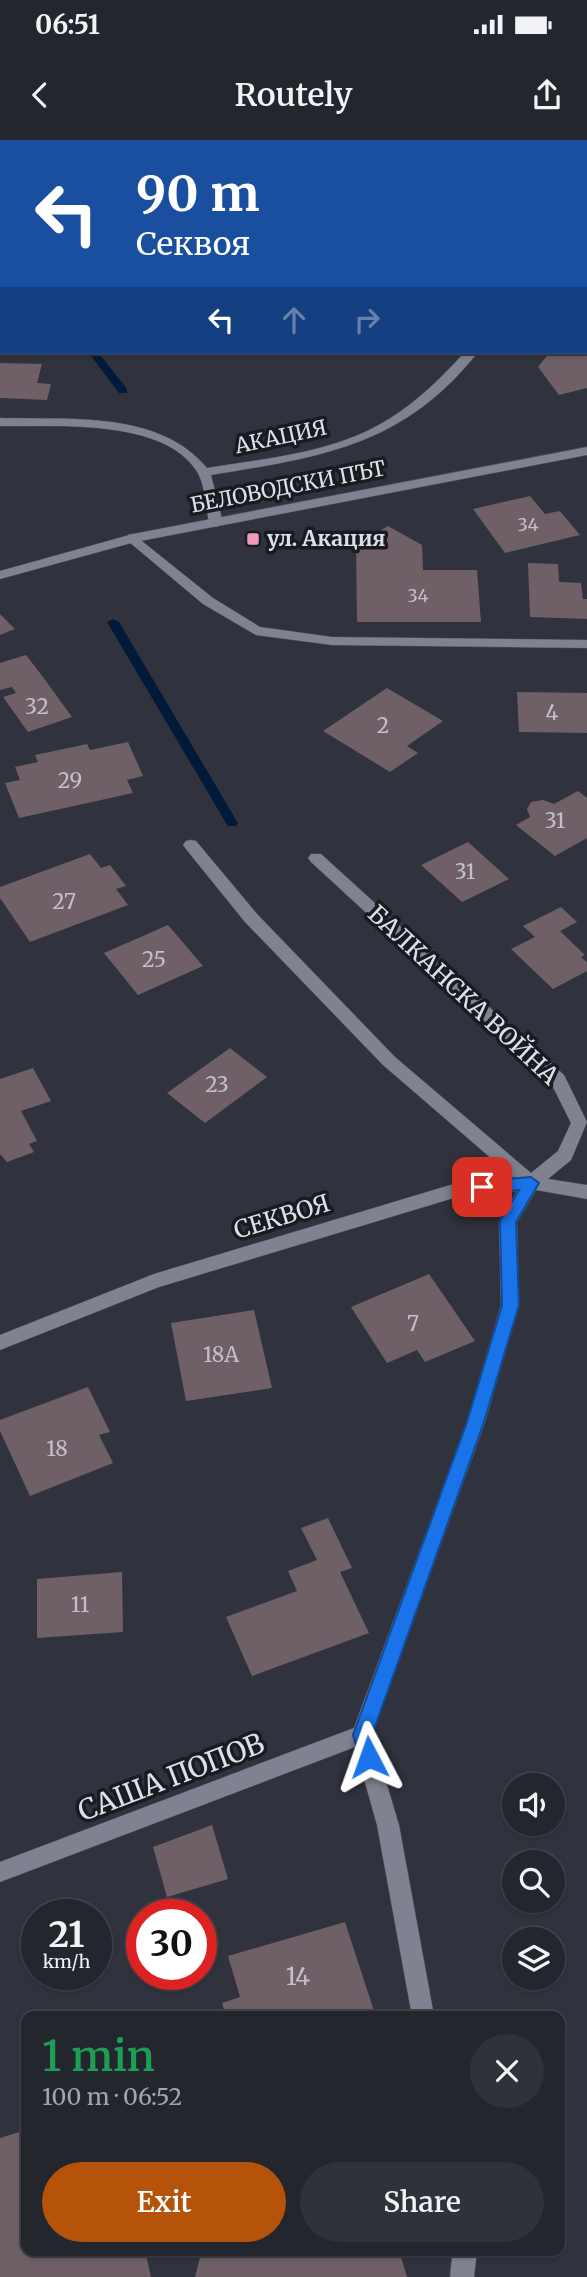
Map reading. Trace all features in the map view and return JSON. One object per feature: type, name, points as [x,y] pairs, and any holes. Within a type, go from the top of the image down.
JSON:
[{"type":"street","name":"АКАЦИЯ","points":[[216,523],[204,471],[320,452],[373,431],[412,409],[470,354]]},
{"type":"street","points":[[0,422],[93,426],[146,433],[181,448],[204,471]]},
{"type":"street","name":"БЕЛОВОДСКИ ПЪТ","points":[[0,575],[133,538],[587,451]]},
{"type":"street","points":[[133,538],[208,601],[256,631],[332,640],[587,644]]},
{"type":"street","points":[[191,845],[251,918],[389,1060],[531,1183]]},
{"type":"street","name":"БАЛКАНСКА ВОЙНА","points":[[316,858],[558,1079],[579,1123],[565,1155],[531,1183],[508,1221],[510,1305],[476,1422],[362,1735]]},
{"type":"street","name":"СЕКВОЯ","points":[[0,1343],[154,1281],[457,1189],[531,1183],[587,1192]]},
{"type":"street","points":[[362,1735],[388,1825],[422,2011]]},
{"type":"street","name":"САША ПОПОВ","points":[[0,1872],[362,1735]]},
{"type":"street","points":[[462,2277],[464,2256]]},
{"type":"building","points":[[548,354],[587,354],[587,388],[559,395],[538,367]]},
{"type":"building","points":[[0,363],[42,364],[37,383],[51,384],[47,400],[0,398]]},
{"type":"building","points":[[530,496],[545,514],[560,511],[580,535],[505,553],[473,509]]},
{"type":"building","points":[[388,526],[422,545],[423,570],[477,570],[481,622],[357,622],[356,545]]},
{"type":"building","points":[[528,563],[558,564],[559,582],[581,583],[583,599],[587,599],[587,619],[530,617]]},
{"type":"building","points":[[0,614],[15,629],[0,635]]},
{"type":"building","points":[[26,655],[72,717],[28,732],[3,697],[16,693],[12,687],[0,690],[0,663]]},
{"type":"building","points":[[387,688],[443,721],[407,746],[418,753],[390,772],[323,731]]},
{"type":"building","points":[[517,692],[587,693],[587,733],[519,732]]},
{"type":"building","points":[[128,742],[143,776],[127,780],[133,793],[19,818],[5,783],[20,780],[15,767],[38,762],[35,755],[87,744],[90,750]]},
{"type":"building","points":[[578,791],[587,798],[587,838],[555,856],[516,825],[530,817],[527,809],[531,802],[543,800],[554,804]]},
{"type":"building","points":[[468,842],[509,879],[462,902],[421,865]]},
{"type":"building","points":[[90,854],[101,868],[110,865],[126,886],[116,889],[128,905],[30,942],[0,898],[0,887]]},
{"type":"building","points":[[561,907],[577,922],[560,931],[585,955],[581,957],[587,962],[587,971],[553,989],[511,949],[535,937],[523,926]]},
{"type":"building","points":[[168,925],[203,966],[138,995],[104,953]]},
{"type":"building","points":[[230,1048],[267,1077],[205,1123],[167,1093]]},
{"type":"building","points":[[33,1068],[51,1101],[21,1111],[37,1141],[29,1144],[34,1152],[7,1162],[0,1154],[0,1079]]},
{"type":"building","points":[[429,1274],[475,1341],[425,1362],[417,1350],[387,1363],[351,1307]]},
{"type":"building","points":[[254,1310],[272,1388],[186,1401],[171,1323]]},
{"type":"building","points":[[88,1387],[110,1432],[99,1435],[113,1463],[30,1496],[0,1431],[0,1420]]},
{"type":"building","points":[[328,1518],[352,1568],[340,1572],[369,1633],[252,1676],[226,1617],[297,1591],[288,1571],[317,1560],[301,1528]]},
{"type":"building","points":[[122,1572],[123,1632],[37,1638],[37,1579]]},
{"type":"building","points":[[212,1825],[228,1879],[167,1897],[153,1847]]},
{"type":"building","points":[[345,1922],[374,2011],[224,2011],[222,2003],[240,1997],[228,1956]]},
{"type":"building","points":[[21,2132],[21,2256],[146,2256],[151,2277],[0,2277],[0,2138]]},
{"type":"building","points":[[200,2256],[401,2256],[407,2277],[195,2277]]},
{"type":"waterway","points":[[95,354],[123,391]]},
{"type":"waterway","points":[[113,622],[232,823]]},
{"type":"place","name":"ул. Акация","points":[[253,539]]},
{"type":"route","points":[[369,1757],[362,1735],[476,1422],[510,1305],[508,1221],[531,1183],[482,1187]]}]
